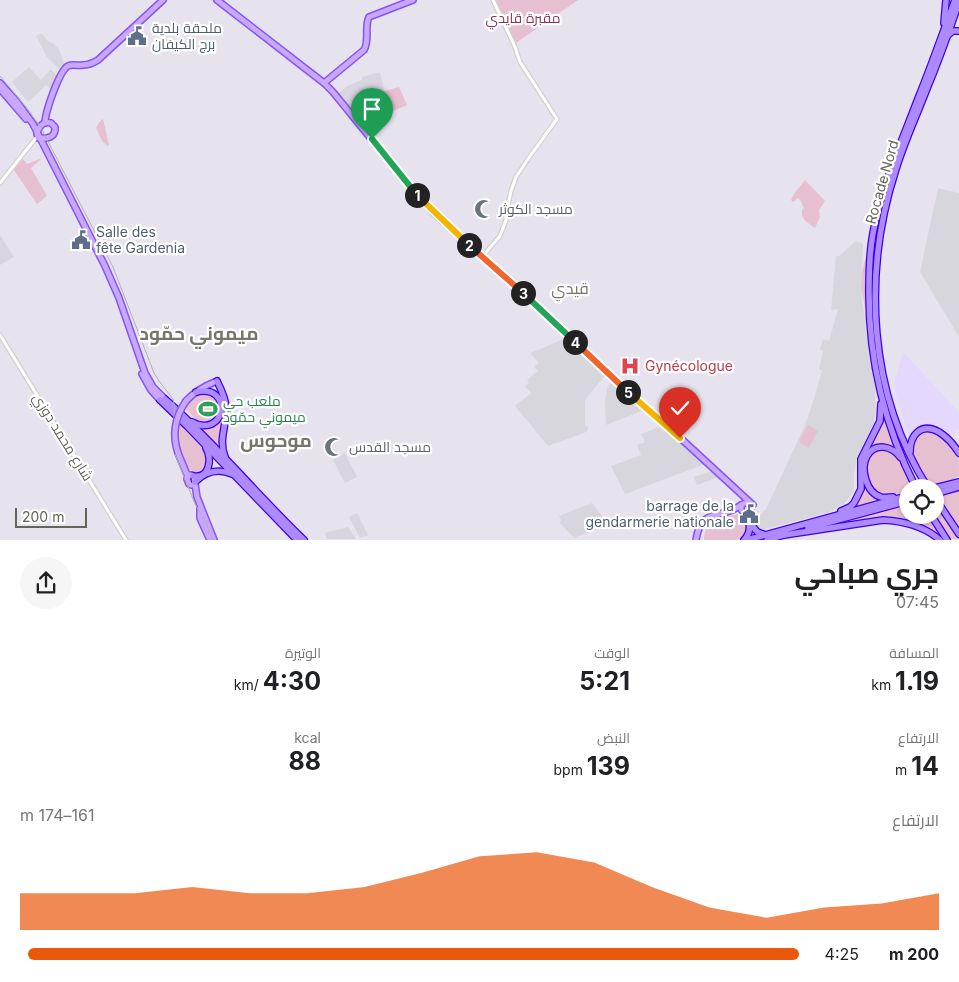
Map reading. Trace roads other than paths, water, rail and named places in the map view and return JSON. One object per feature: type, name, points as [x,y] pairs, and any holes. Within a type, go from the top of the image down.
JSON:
[{"type":"highway","points":[[944,37],[946,0]]},
{"type":"highway","name":"Rocade Nord","points":[[923,479],[896,422],[883,375],[875,321],[875,274],[882,222],[896,168],[944,37],[955,0]]},
{"type":"highway","name":"Rocade Nord","points":[[912,479],[905,465],[882,397],[872,346],[869,305],[873,234],[879,208],[896,155],[959,2]]},
{"type":"highway","points":[[944,37],[953,31],[959,31]]},
{"type":"highway","points":[[190,421],[201,426],[212,424],[219,418],[222,400],[215,382]]},
{"type":"highway","points":[[215,382],[226,408],[222,444],[225,459]]},
{"type":"highway","points":[[196,392],[204,390],[215,394],[220,401],[222,409]]},
{"type":"highway","points":[[832,516],[850,507],[861,489],[861,459],[880,421],[882,397]]},
{"type":"highway","points":[[162,399],[190,421],[304,540]]},
{"type":"highway","points":[[162,399],[297,540]]},
{"type":"highway","points":[[911,457],[910,443],[912,438],[916,433],[925,429],[938,432],[959,453]]},
{"type":"highway","points":[[192,480],[205,473],[209,463],[209,453],[202,442]]},
{"type":"highway","points":[[899,497],[880,497],[872,491],[864,471],[865,461],[868,454],[873,450],[885,446],[897,453],[905,465]]},
{"type":"highway","points":[[192,480],[211,472],[224,471],[232,474],[242,482]]},
{"type":"highway","points":[[944,487],[959,478]]},
{"type":"highway","points":[[950,484],[959,482]]},
{"type":"highway","points":[[944,489],[959,486]]},
{"type":"highway","points":[[748,510],[754,529],[766,537],[832,516],[899,498]]},
{"type":"highway","points":[[784,535],[899,503]]},
{"type":"highway","points":[[746,540],[750,528],[748,510]]},
{"type":"highway","points":[[944,512],[959,534]]},
{"type":"highway","points":[[746,540],[883,520],[896,520],[911,524],[924,529],[940,540]]},
{"type":"highway","points":[[937,524],[947,540]]},
{"type":"main road","points":[[37,136],[45,123],[46,114],[61,74],[66,67],[86,65],[98,60],[163,0]]},
{"type":"main road","points":[[217,0],[324,83],[418,197],[531,300],[636,400],[746,498],[748,510]]},
{"type":"main road","points":[[324,83],[364,50],[367,43],[367,22],[369,17],[413,0]]},
{"type":"main road","points":[[0,84],[17,102],[33,124],[37,136],[108,277],[144,380],[151,390],[162,399]]},
{"type":"main road","points":[[0,89],[23,115],[44,146],[106,266],[145,373],[162,399]]},
{"type":"main road","points":[[33,124],[45,123],[54,126],[55,131],[45,141],[44,146]]},
{"type":"main road","points":[[37,136],[48,139]]},
{"type":"main road","points":[[214,540],[192,480],[178,453],[175,440],[175,426],[186,401],[196,392],[215,382]]},
{"type":"main road","points":[[192,480],[200,508],[200,518],[210,540]]},
{"type":"main road","points":[[736,489],[740,496],[741,510],[748,510]]},
{"type":"main road","points":[[698,540],[703,520],[737,508],[744,503],[747,503],[748,510]]},
{"type":"main road","points":[[698,540],[701,530],[709,520],[748,510]]},
{"type":"street","points":[[482,257],[500,236],[506,220],[511,191],[516,178],[557,119],[520,62],[493,0]]},
{"type":"street","points":[[0,184],[37,136]]},
{"type":"street","name":"شارع محمد دوزي","points":[[0,335],[126,540]]},
{"type":"tram line","points":[[0,76],[40,126],[113,267],[154,373],[173,399],[175,408],[172,438],[175,454],[195,504],[205,520],[213,540]]},
{"type":"place","name":"ملحقة بلدية برج الكيفان","points":[[137,36]]},
{"type":"place","name":"مسجد الكوثر","points":[[484,209]]},
{"type":"place","name":"Salle des fête Gardenia","points":[[81,240]]},
{"type":"place","name":"Gynécologue","points":[[630,366]]},
{"type":"place","name":"ملعب حي ميموني حمّود","points":[[208,409]]},
{"type":"place","name":"مسجد القدس","points":[[334,447]]},
{"type":"place","name":"barrage de la gendarmerie nationale","points":[[749,514]]},
{"type":"district","name":"قيدي","points":[[570,288]]},
{"type":"district","name":"ميموني حمّود","points":[[199,333]]},
{"type":"district","name":"موحوس","points":[[276,440]]},
{"type":"park label","name":"مقبرة قايدي","points":[[523,18]]}]
